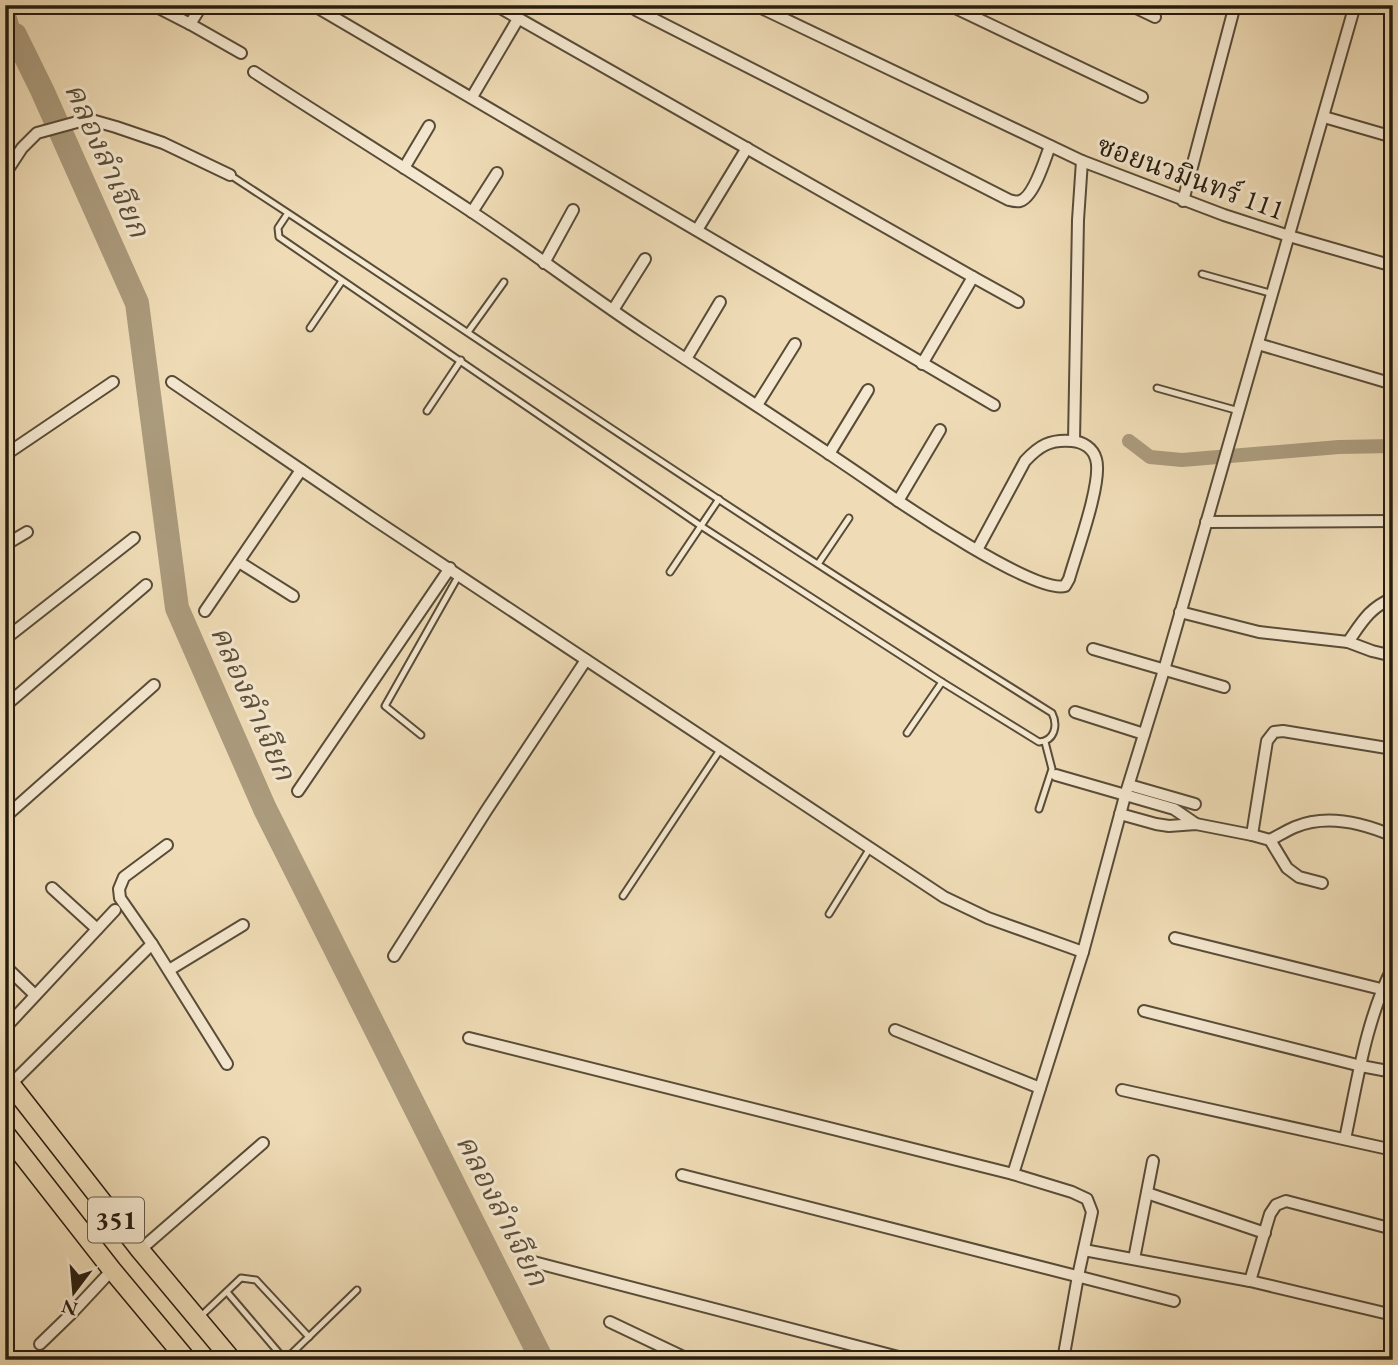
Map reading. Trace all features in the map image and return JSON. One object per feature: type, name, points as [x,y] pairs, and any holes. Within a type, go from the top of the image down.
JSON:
[{"type":"main road","name":"351","points":[[8,1080],[140,1250],[232,1360]]},
{"type":"main road","name":"351","points":[[5,1133],[12,1156],[187,1360]]},
{"type":"main road","points":[[164,1334],[180,1360]]},
{"type":"street","points":[[153,5],[241,53]]},
{"type":"street","points":[[190,24],[202,5]]},
{"type":"street","points":[[313,5],[994,405]]},
{"type":"street","points":[[495,5],[1018,302]]},
{"type":"street","points":[[632,5],[648,16],[1009,200],[1019,202],[1032,190],[1050,146]]},
{"type":"street","name":"ซอยนวมินทร์ 111","points":[[755,5],[1082,161],[1182,201],[1289,236],[1120,814],[1083,953],[1013,1174]]},
{"type":"street","points":[[949,5],[1142,97]]},
{"type":"street","points":[[1130,5],[1155,17]]},
{"type":"street","points":[[1182,201],[1235,5]]},
{"type":"street","points":[[1355,5],[1289,236],[1393,266]]},
{"type":"street","points":[[472,97],[518,19]]},
{"type":"street","points":[[254,72],[472,212],[898,501],[977,550],[1044,584],[1065,586],[1069,579],[1090,510],[1097,474],[1097,462],[1091,449],[1074,441],[1058,441],[1035,450],[1025,461],[977,550]]},
{"type":"street","points":[[1324,117],[1393,137]]},
{"type":"street","points":[[5,174],[22,148],[37,133],[88,119],[163,143],[230,175]]},
{"type":"street","points":[[404,168],[429,125]]},
{"type":"street","points":[[697,230],[747,148]]},
{"type":"street","points":[[1074,441],[1078,220],[1082,161]]},
{"type":"street","points":[[472,212],[497,173]]},
{"type":"street","points":[[544,263],[573,211]]},
{"type":"street","points":[[613,310],[645,259]]},
{"type":"street","points":[[922,363],[973,277]]},
{"type":"street","points":[[686,359],[720,302]]},
{"type":"street","points":[[757,405],[794,344]]},
{"type":"street","points":[[1258,344],[1393,384]]},
{"type":"street","points":[[5,455],[113,382]]},
{"type":"street","points":[[172,382],[944,897],[988,918],[1083,953]]},
{"type":"street","points":[[829,453],[868,390]]},
{"type":"street","points":[[898,501],[940,430]]},
{"type":"street","points":[[205,611],[301,470]]},
{"type":"street","points":[[1206,522],[1393,521]]},
{"type":"street","points":[[5,545],[27,532]]},
{"type":"street","points":[[5,639],[134,538]]},
{"type":"street","points":[[239,562],[293,596]]},
{"type":"street","points":[[298,791],[454,571]]},
{"type":"street","points":[[5,706],[146,585]]},
{"type":"street","points":[[1348,642],[1369,612],[1393,598]]},
{"type":"street","points":[[1180,612],[1259,632],[1348,642],[1393,656]]},
{"type":"street","points":[[1093,649],[1224,687]]},
{"type":"street","points":[[394,956],[586,660]]},
{"type":"street","points":[[5,817],[154,685]]},
{"type":"street","points":[[1075,712],[1144,734]]},
{"type":"street","points":[[1252,835],[1267,741],[1274,732],[1283,731],[1393,749]]},
{"type":"street","points":[[1056,775],[1195,804]]},
{"type":"street","points":[[1127,790],[1174,809],[1196,824]]},
{"type":"street","points":[[1120,814],[1169,826],[1196,824],[1270,840],[1287,868],[1299,877],[1322,883]]},
{"type":"street","points":[[1270,840],[1296,826],[1320,820],[1342,821],[1393,836]]},
{"type":"street","points":[[167,845],[124,877],[120,898],[169,970],[227,1065]]},
{"type":"street","points":[[52,888],[97,929]]},
{"type":"street","points":[[5,1028],[115,910]]},
{"type":"street","points":[[169,970],[243,925]]},
{"type":"street","points":[[1175,938],[1387,991]]},
{"type":"street","points":[[8,1080],[152,944]]},
{"type":"street","points":[[5,966],[35,995]]},
{"type":"street","points":[[1345,1139],[1361,1066],[1393,967]]},
{"type":"street","points":[[1144,1011],[1393,1072]]},
{"type":"street","points":[[895,1030],[1040,1088]]},
{"type":"street","points":[[469,1038],[1013,1174],[1087,1199],[1092,1212],[1063,1360]]},
{"type":"street","points":[[1122,1090],[1393,1150]]},
{"type":"street","points":[[140,1250],[263,1143]]},
{"type":"street","points":[[1134,1259],[1153,1161]]},
{"type":"street","points":[[682,1175],[1174,1301]]},
{"type":"street","points":[[1147,1193],[1265,1233]]},
{"type":"street","points":[[1250,1281],[1270,1214],[1276,1205],[1286,1202],[1393,1229]]},
{"type":"street","points":[[1084,1250],[1250,1281],[1393,1315]]},
{"type":"street","points":[[522,1259],[909,1360]]},
{"type":"street","points":[[40,1344],[112,1270]]},
{"type":"street","points":[[610,1322],[690,1360]]},
{"type":"lane","points":[[230,175],[818,564],[1052,713],[1056,724],[1045,742]]},
{"type":"lane","points":[[288,212],[278,228],[279,237],[701,526],[942,682],[1039,742],[1045,742]]},
{"type":"lane","points":[[1202,274],[1273,294]]},
{"type":"lane","points":[[310,328],[342,281]]},
{"type":"lane","points":[[468,332],[503,282]]},
{"type":"lane","points":[[427,411],[461,360]]},
{"type":"lane","points":[[1157,388],[1239,411]]},
{"type":"lane","points":[[670,572],[719,499]]},
{"type":"lane","points":[[818,564],[849,518]]},
{"type":"lane","points":[[421,735],[385,706],[454,571]]},
{"type":"lane","points":[[907,733],[942,682]]},
{"type":"lane","points":[[1040,809],[1052,769],[1045,742]]},
{"type":"lane","points":[[623,896],[721,749]]},
{"type":"lane","points":[[829,914],[870,848]]},
{"type":"lane","points":[[197,1320],[241,1278],[256,1280],[309,1337]]},
{"type":"lane","points":[[227,1292],[285,1360],[357,1290]]},
{"type":"waterway","points":[[6,5],[15,35]]},
{"type":"waterway","name":"คลองลำเจียก","points":[[5,41],[15,35],[137,303],[177,608],[265,809],[542,1360]]},
{"type":"waterway","points":[[1129,441],[1150,457],[1182,460],[1339,447],[1393,446]]}]
